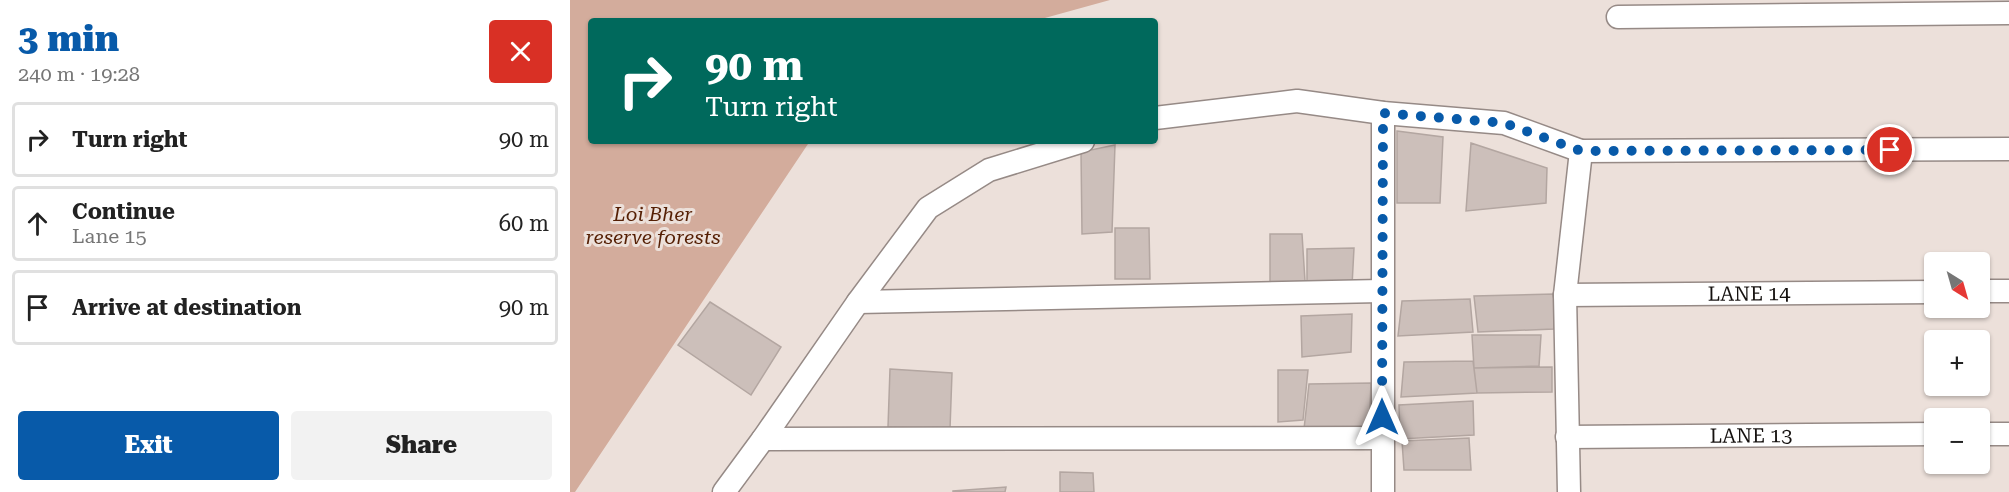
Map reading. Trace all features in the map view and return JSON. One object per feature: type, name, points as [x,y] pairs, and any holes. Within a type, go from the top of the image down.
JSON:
[{"type":"street","points":[[1618,17],[2009,13]]},
{"type":"street","points":[[1158,118],[1297,101],[1383,113],[1504,123],[1581,151],[2009,149]]},
{"type":"street","points":[[1383,113],[1383,492]]},
{"type":"street","points":[[724,492],[858,302],[928,208],[989,170],[1073,144]]},
{"type":"street","points":[[1569,492],[1565,295],[1581,151]]},
{"type":"street","points":[[858,302],[1382,291]]},
{"type":"street","points":[[1990,291],[2009,291]]},
{"type":"street","name":"LANE 14","points":[[1565,295],[1924,292]]},
{"type":"street","points":[[1990,434],[2009,434]]},
{"type":"street","name":"LANE 13","points":[[1568,437],[1924,435]]},
{"type":"street","points":[[763,439],[1383,438]]},
{"type":"green space","name":"Loi Bher reserve forests","points":[[570,0],[1110,0],[1045,18],[588,18],[588,144],[808,144],[575,492],[570,492]]},
{"type":"building","points":[[1397,131],[1443,137],[1440,203],[1397,203]]},
{"type":"building","points":[[1471,143],[1547,168],[1546,203],[1466,211]]},
{"type":"building","points":[[1115,145],[1112,232],[1082,234],[1081,152]]},
{"type":"building","points":[[1115,228],[1149,228],[1150,279],[1115,279]]},
{"type":"building","points":[[1270,234],[1302,234],[1305,281],[1270,283]]},
{"type":"building","points":[[1354,248],[1352,286],[1307,288],[1307,249]]},
{"type":"building","points":[[1554,294],[1554,329],[1478,332],[1474,296]]},
{"type":"building","points":[[1470,299],[1473,332],[1398,336],[1402,301]]},
{"type":"building","points":[[710,302],[781,347],[751,395],[678,345]]},
{"type":"building","points":[[1352,314],[1351,352],[1302,357],[1301,316]]},
{"type":"building","points":[[1472,335],[1541,335],[1539,366],[1474,368]]},
{"type":"building","points":[[1473,361],[1477,393],[1401,397],[1404,362]]},
{"type":"building","points":[[1552,367],[1552,392],[1477,393],[1474,368]]},
{"type":"building","points":[[890,369],[952,373],[950,429],[888,427]]},
{"type":"building","points":[[1278,370],[1308,370],[1303,420],[1278,422]]},
{"type":"building","points":[[1371,383],[1369,429],[1304,429],[1309,384]]},
{"type":"building","points":[[1473,401],[1474,435],[1400,439],[1399,405]]},
{"type":"building","points":[[1469,438],[1471,470],[1404,470],[1402,441]]},
{"type":"building","points":[[1060,472],[1093,473],[1094,492],[1060,492]]},
{"type":"building","points":[[1006,487],[1005,492],[953,492],[953,491]]},
{"type":"route","points":[[1382,417],[1383,113],[1504,123],[1581,151],[1890,150]]}]
